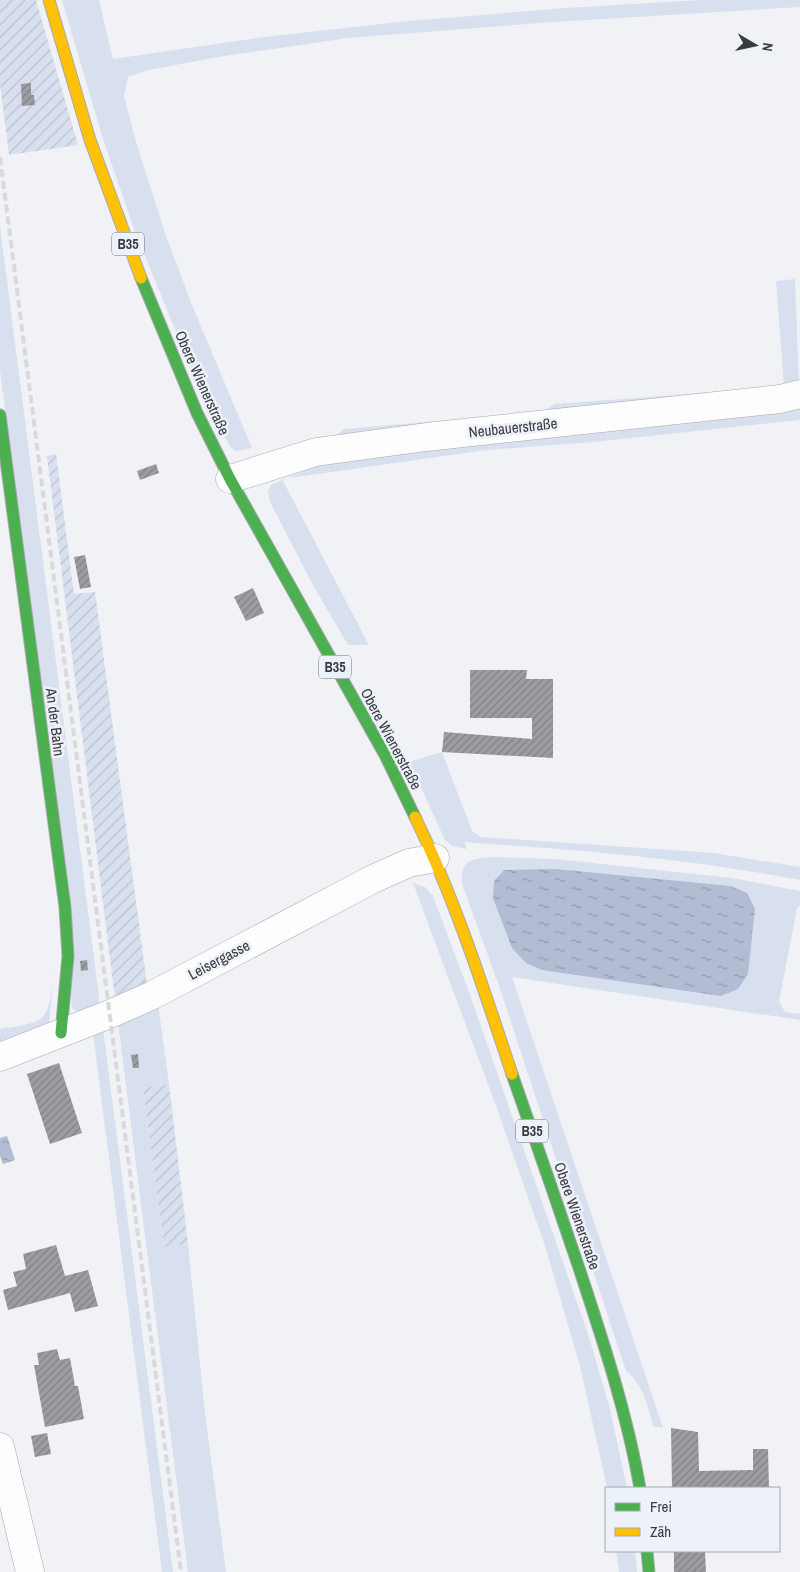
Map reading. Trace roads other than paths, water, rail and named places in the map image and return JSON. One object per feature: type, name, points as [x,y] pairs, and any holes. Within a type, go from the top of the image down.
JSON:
[{"type":"main road","name":"Obere Wienerstraße","points":[[49,0],[90,140],[124,235],[194,405],[230,479],[385,756],[435,858],[483,987],[600,1331],[623,1406],[640,1487]]},
{"type":"main road","name":"An der Bahn","points":[[0,415],[65,907],[68,956],[61,1033]]},
{"type":"main road","points":[[647,1552],[649,1572]]},
{"type":"street","name":"Neubauerstraße","points":[[230,479],[316,452],[426,437],[780,399],[800,394]]},
{"type":"street","name":"Leisergasse","points":[[0,1057],[153,995],[373,879],[409,863],[435,858]]},
{"type":"street","points":[[0,1447],[30,1572]]},
{"type":"water","points":[[555,869],[731,886],[747,893],[755,909],[748,974],[738,989],[721,996],[542,970],[526,963],[512,948],[493,898],[494,881],[504,870]]},
{"type":"water","points":[[7,1136],[15,1160],[3,1164],[0,1156],[0,1138]]},
{"type":"railway","points":[[0,157],[181,1572]]}]
